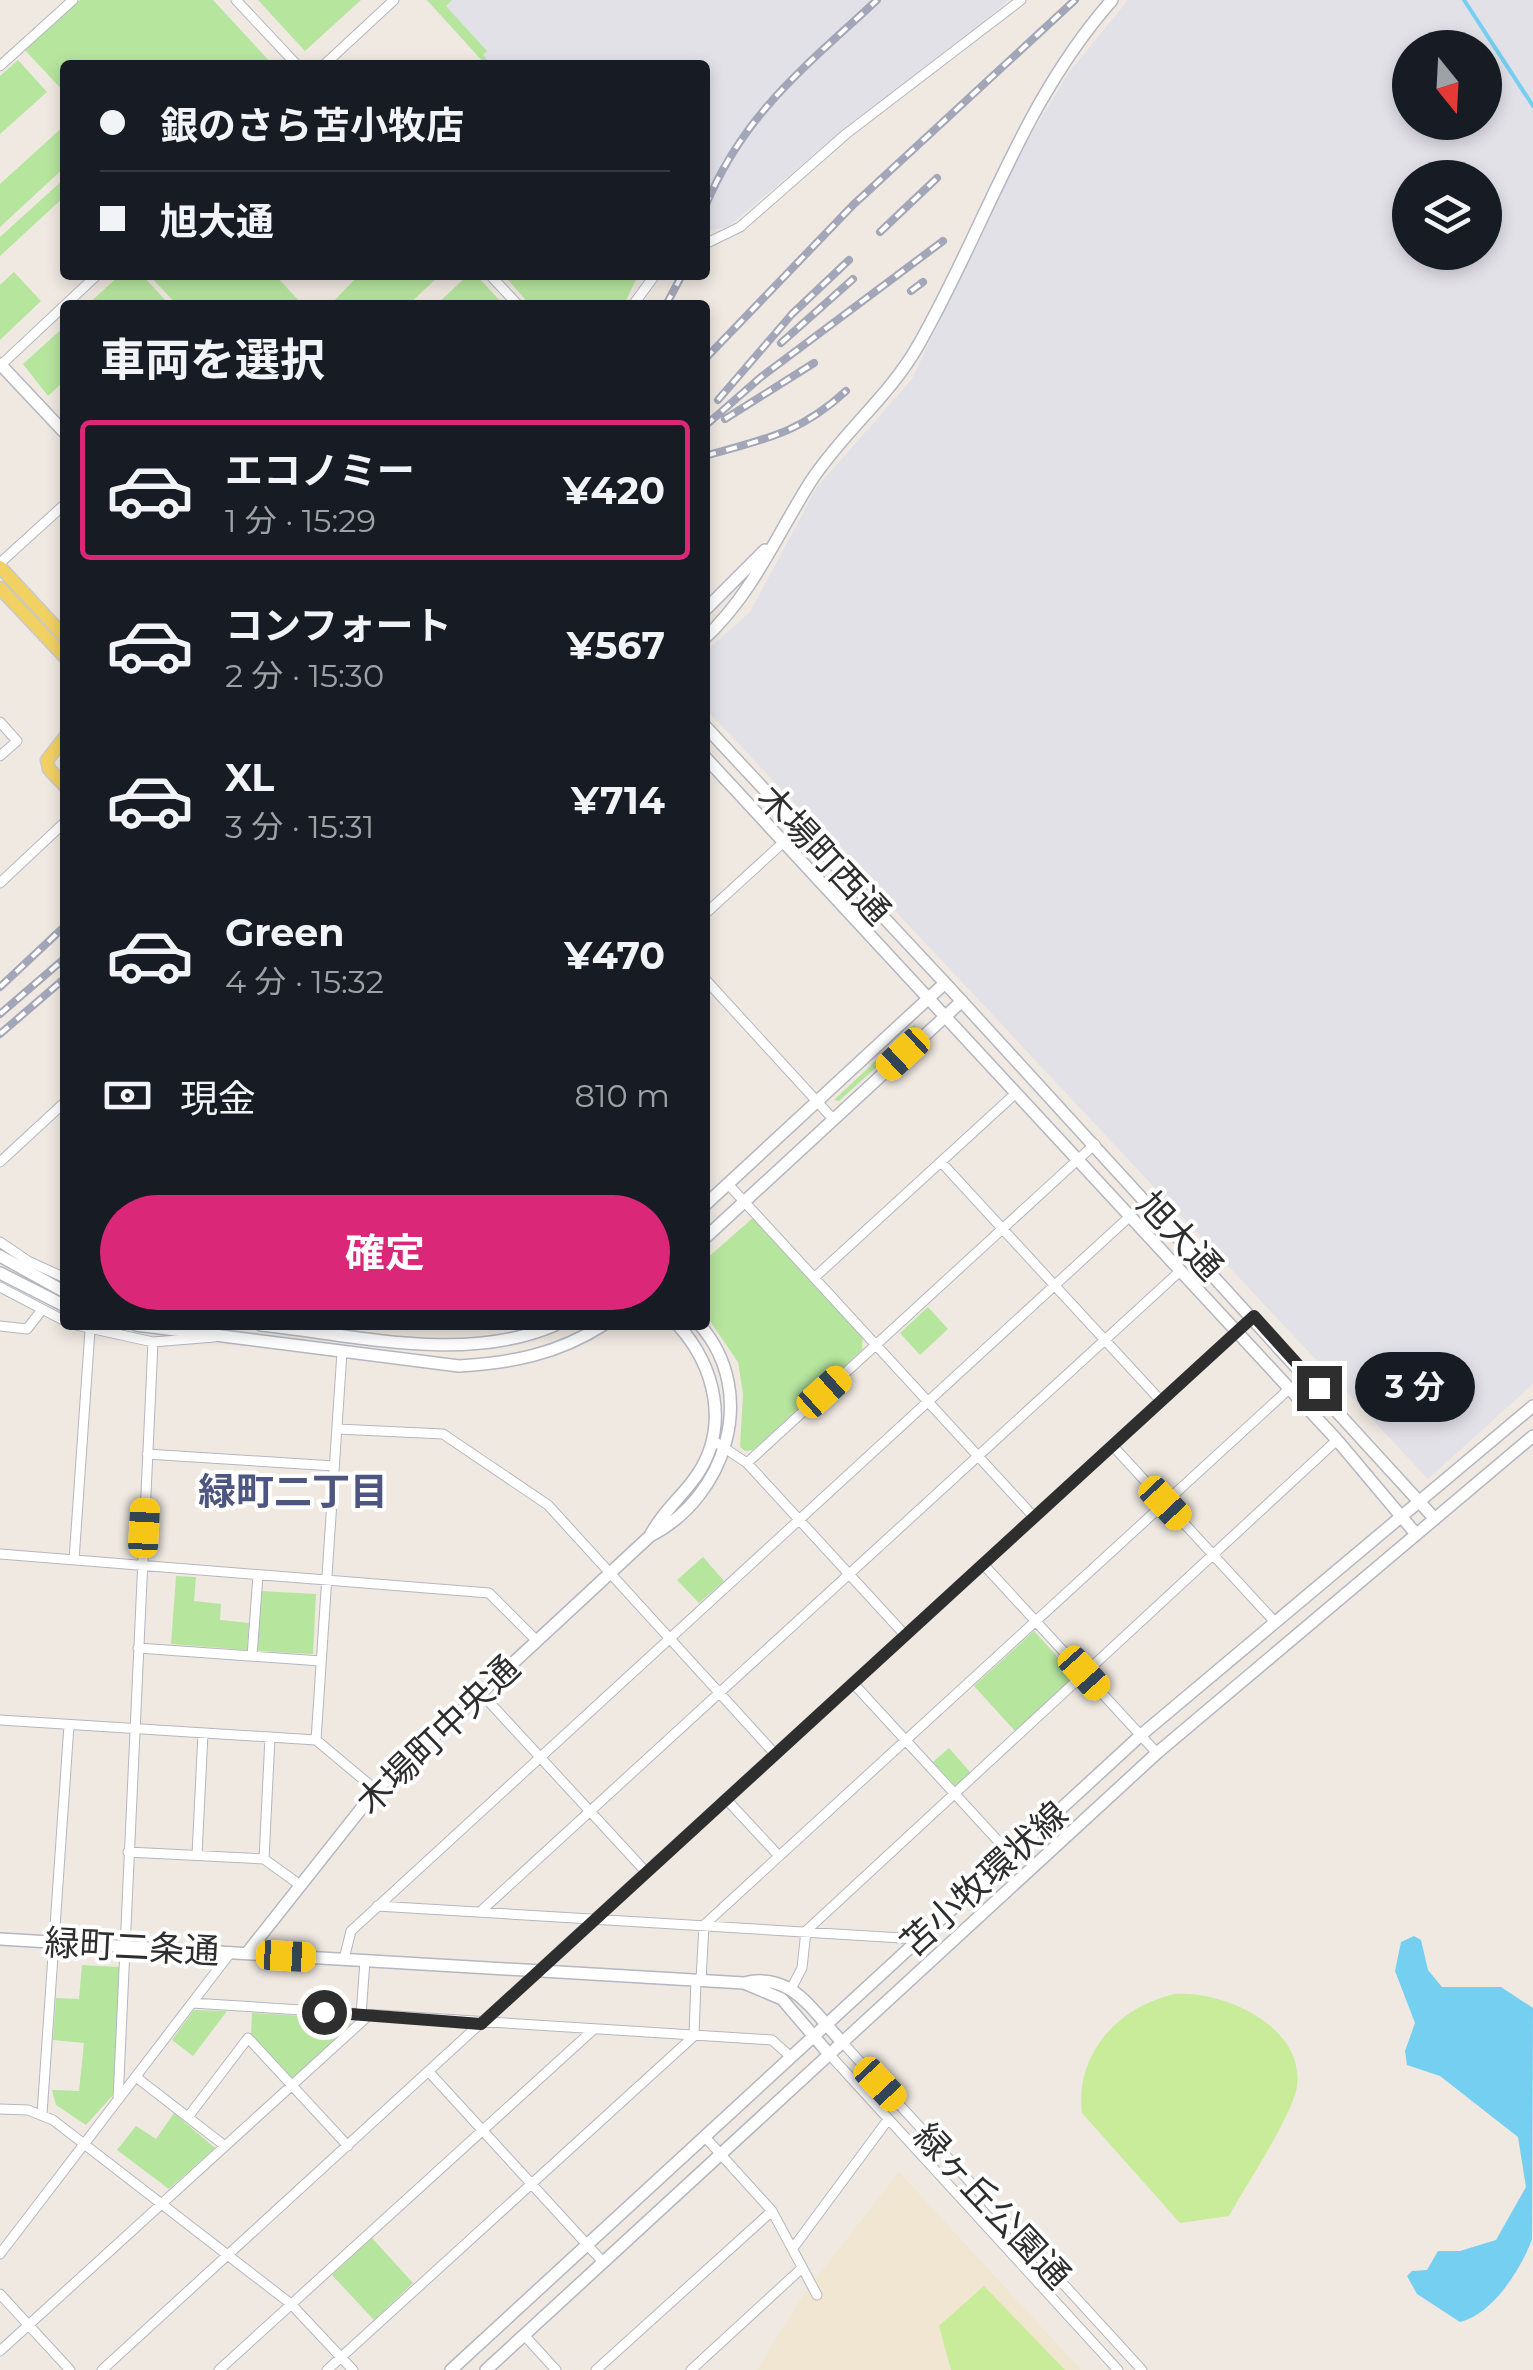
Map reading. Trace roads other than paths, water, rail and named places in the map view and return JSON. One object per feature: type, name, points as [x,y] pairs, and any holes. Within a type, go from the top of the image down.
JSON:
[{"type":"main road","points":[[0,565],[60,631]]},
{"type":"main road","points":[[0,588],[60,652]]},
{"type":"main road","points":[[60,744],[48,760],[49,770],[60,781]]},
{"type":"street","points":[[0,66],[72,0]]},
{"type":"street","points":[[236,0],[292,60]]},
{"type":"street","points":[[329,60],[394,0]]},
{"type":"street","points":[[710,242],[740,227],[846,134],[1020,0]]},
{"type":"street","points":[[710,632],[754,584],[817,472],[884,398],[920,343],[1033,110],[1112,0]]},
{"type":"street","points":[[70,300],[92,280]]},
{"type":"street","points":[[495,280],[513,300]]},
{"type":"street","points":[[60,310],[0,364],[60,427]]},
{"type":"street","points":[[0,565],[60,509]]},
{"type":"street","points":[[710,605],[778,536]]},
{"type":"street","points":[[0,722],[17,741],[0,756]]},
{"type":"street","name":"木場町西通","points":[[710,732],[945,983]]},
{"type":"street","name":"木場町西通","points":[[710,762],[928,998]]},
{"type":"street","points":[[0,883],[60,827]]},
{"type":"street","points":[[710,909],[798,829]]},
{"type":"street","points":[[710,1201],[945,983]]},
{"type":"street","name":"旭大通","points":[[945,983],[1254,1316],[1435,1519]]},
{"type":"street","points":[[710,984],[833,1119]]},
{"type":"street","name":"旭大通","points":[[928,998],[1337,1440],[1416,1534]]},
{"type":"street","points":[[710,1233],[962,1001]]},
{"type":"street","points":[[814,1278],[1016,1094]]},
{"type":"street","points":[[0,1162],[60,1107]]},
{"type":"street","points":[[747,1463],[1095,1144]]},
{"type":"street","points":[[940,1162],[1160,1401]]},
{"type":"street","points":[[728,1184],[1034,1517]]},
{"type":"street","points":[[344,1959],[351,1930],[1128,1218]]},
{"type":"street","points":[[0,1242],[28,1262],[60,1276]]},
{"type":"street","points":[[0,1256],[60,1289]]},
{"type":"street","points":[[481,1912],[1178,1272]]},
{"type":"street","points":[[0,1273],[60,1303]]},
{"type":"street","points":[[0,1286],[60,1319]]},
{"type":"street","points":[[0,1326],[27,1328],[41,1312]]},
{"type":"street","points":[[102,2370],[1254,1316]]},
{"type":"street","points":[[74,1560],[90,1330],[153,1342],[217,1336]]},
{"type":"street","points":[[173,1330],[458,1366],[508,1364],[570,1343],[594,1330]]},
{"type":"street","points":[[309,1330],[454,1345],[502,1341],[538,1330]]},
{"type":"street","points":[[682,1330],[706,1364],[720,1444],[747,1463],[905,1635]]},
{"type":"street","name":"木場町中央通","points":[[247,1954],[376,1790],[650,1536],[661,1515],[699,1473],[720,1444],[727,1382],[720,1356],[703,1330]]},
{"type":"street","points":[[118,2100],[153,1342]]},
{"type":"street","points":[[316,1740],[342,1352]]},
{"type":"street","points":[[327,2370],[694,2036],[704,1925],[1288,1390]]},
{"type":"street","name":"苫小牧環状線","points":[[451,2370],[1141,1735],[1273,1620],[1533,1406]]},
{"type":"street","points":[[337,1429],[443,1434],[548,1505],[775,1754]]},
{"type":"street","name":"苫小牧環状線","points":[[486,2370],[1158,1753],[1533,1436]]},
{"type":"street","points":[[791,1988],[802,1968],[806,1932],[1337,1440]]},
{"type":"street","points":[[1112,1445],[1273,1620]]},
{"type":"street","points":[[148,1454],[334,1466]]},
{"type":"street","points":[[0,1554],[489,1593],[536,1640]]},
{"type":"street","points":[[983,1564],[1158,1753]]},
{"type":"street","points":[[252,1656],[258,1575]]},
{"type":"street","points":[[138,1648],[321,1661]]},
{"type":"street","points":[[853,1683],[1011,1855]]},
{"type":"street","points":[[480,1692],[646,1872]]},
{"type":"street","points":[[0,1720],[316,1740],[376,1790]]},
{"type":"street","points":[[42,2114],[69,1725]]},
{"type":"street","points":[[197,1856],[203,1733]]},
{"type":"street","points":[[264,1858],[270,1738]]},
{"type":"street","points":[[726,1799],[779,1856]]},
{"type":"street","points":[[128,1852],[264,1858],[300,1886]]},
{"type":"street","points":[[377,1906],[918,1939]]},
{"type":"street","name":"緑町二条通","points":[[0,1939],[538,1972],[744,1982],[764,1978],[791,1988],[821,2030],[829,2054]]},
{"type":"street","points":[[0,2254],[4,2241],[231,1952]]},
{"type":"street","points":[[0,2351],[365,2015],[365,1960]]},
{"type":"street","name":"緑町二条通","points":[[744,1982],[782,1999],[842,2042]]},
{"type":"street","points":[[192,2003],[772,2040],[792,2058]]},
{"type":"street","points":[[219,2370],[592,2030]]},
{"type":"street","points":[[188,2117],[248,2038],[348,2146]]},
{"type":"street","name":"緑ヶ丘公園通","points":[[842,2042],[1142,2370]]},
{"type":"street","name":"緑ヶ丘公園通","points":[[829,2054],[1118,2370]]},
{"type":"street","points":[[429,2072],[603,2262]]},
{"type":"street","points":[[136,2077],[225,2146]]},
{"type":"street","points":[[0,2109],[42,2114],[84,2144],[292,2304],[352,2370]]},
{"type":"street","points":[[793,2248],[887,2121]]},
{"type":"street","points":[[705,2137],[772,2210],[818,2295]]},
{"type":"street","points":[[596,2370],[772,2210]]},
{"type":"street","points":[[690,2370],[802,2268]]},
{"type":"street","points":[[0,2294],[70,2370]]},
{"type":"street","points":[[524,2335],[556,2370]]},
{"type":"water","points":[[1414,1936],[1421,1940],[1428,1970],[1442,1987],[1501,1987],[1533,2008],[1532,2239],[1504,2289],[1483,2310],[1460,2322],[1417,2294],[1407,2276],[1412,2271],[1427,2270],[1438,2251],[1460,2251],[1496,2240],[1526,2187],[1518,2137],[1440,2076],[1407,2065],[1405,2051],[1415,2023],[1395,1971],[1401,1942]]},
{"type":"waterway","points":[[1464,0],[1533,106]]},
{"type":"railway","points":[[710,197],[757,118],[877,0]]},
{"type":"railway","points":[[710,354],[853,205],[1075,0]]},
{"type":"railway","points":[[880,232],[937,178]]},
{"type":"railway","points":[[710,422],[761,377],[943,241]]},
{"type":"railway","points":[[718,400],[792,314],[849,260]]},
{"type":"railway","points":[[781,343],[853,279]]},
{"type":"railway","points":[[669,300],[679,280]]},
{"type":"railway","points":[[911,291],[923,282]]},
{"type":"railway","points":[[725,419],[814,363]]},
{"type":"railway","points":[[710,455],[796,426],[846,391]]},
{"type":"railway","points":[[0,987],[60,931]]},
{"type":"railway","points":[[0,1014],[60,962]]},
{"type":"railway","points":[[0,1034],[60,982]]},
{"type":"district","name":"緑町二丁目","points":[[293,1492]]}]
